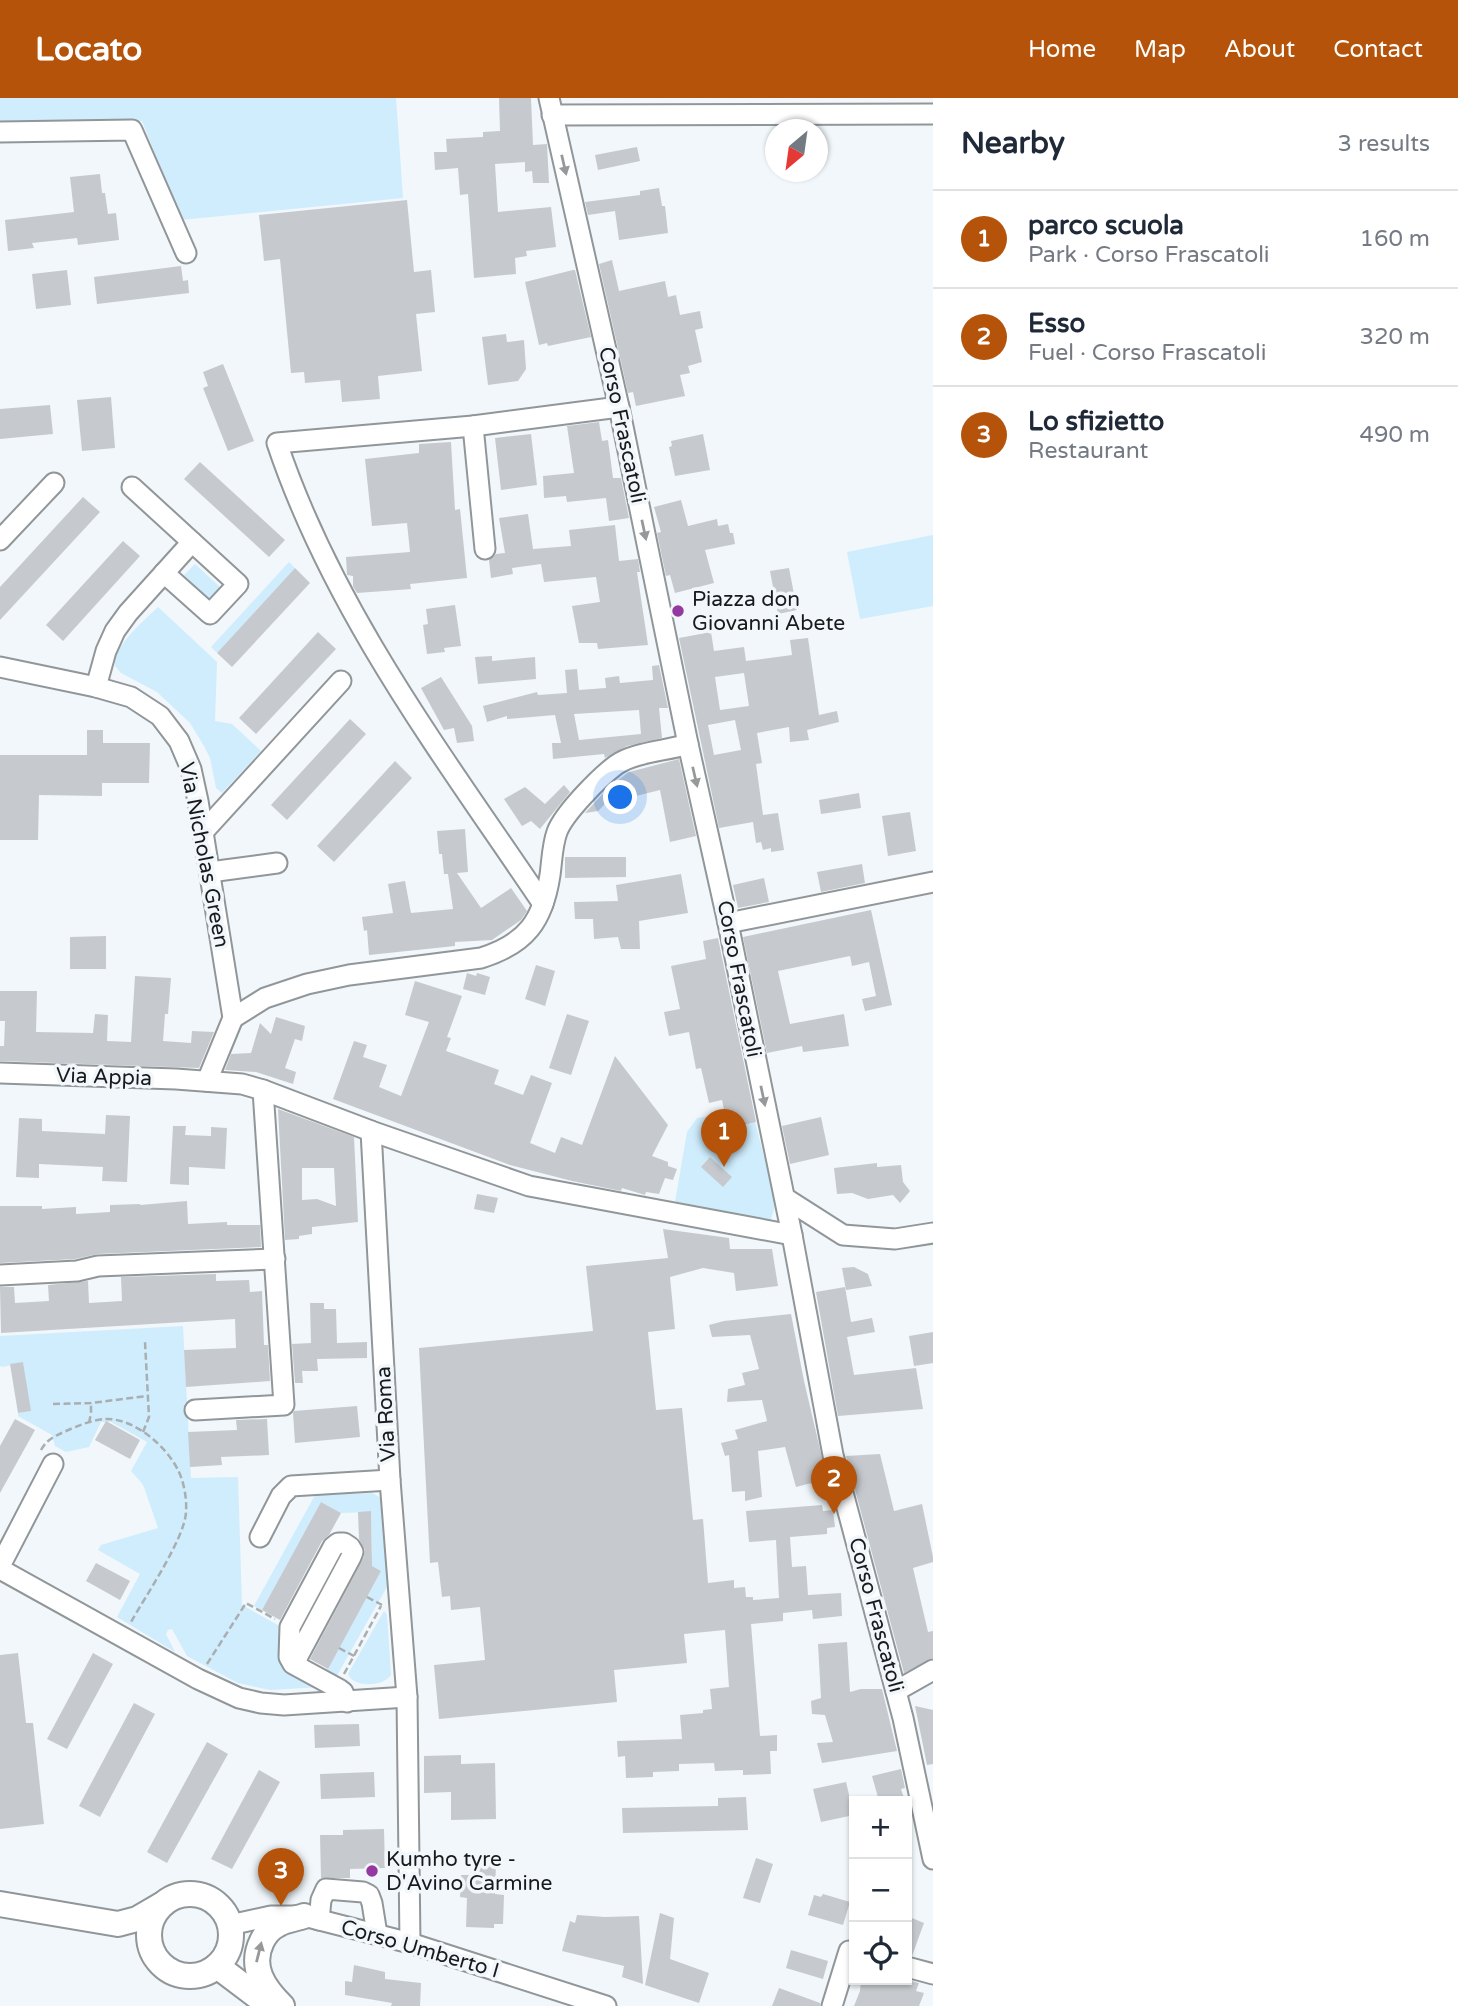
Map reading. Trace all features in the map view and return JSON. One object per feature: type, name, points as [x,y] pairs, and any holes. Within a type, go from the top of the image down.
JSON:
[{"type":"main road","points":[[0,1904],[118,1924],[136,1919],[163,1903],[175,1896],[203,1896],[216,1902],[230,1925],[232,1938],[222,1962],[211,1971],[186,1976],[162,1965],[149,1942],[149,1928],[154,1914],[163,1903]]},
{"type":"main road","points":[[282,2006],[268,1991],[257,1972],[257,1951],[265,1936],[277,1925],[311,1918]]},
{"type":"main road","points":[[86,1920],[154,1954]]},
{"type":"main road","points":[[216,1966],[270,2006]]},
{"type":"street","points":[[551,107],[933,114]]},
{"type":"street","name":"Corso Frascatoli","points":[[551,107],[619,407],[688,744],[728,923],[834,1455],[903,1718],[933,1859]]},
{"type":"street","points":[[0,132],[132,130],[186,253]]},
{"type":"street","points":[[544,904],[421,723],[359,623],[307,525],[277,443],[473,426],[619,407]]},
{"type":"street","points":[[473,426],[485,549]]},
{"type":"street","points":[[0,541],[54,483]]},
{"type":"street","points":[[132,487],[238,584],[210,614],[164,573]]},
{"type":"street","points":[[96,687],[115,631],[192,542]]},
{"type":"street","name":"Via Nicholas Green","points":[[0,667],[131,697],[160,716],[179,741],[191,769],[233,1018]]},
{"type":"street","points":[[203,832],[341,681]]},
{"type":"street","points":[[688,744],[628,758],[619,763],[598,781],[568,814],[554,843],[544,904],[536,922],[517,942],[481,958],[349,975],[307,984],[265,998],[233,1018],[207,1081],[242,1084],[263,1090],[529,1186],[792,1235]]},
{"type":"street","points":[[210,872],[277,863]]},
{"type":"street","points":[[728,923],[933,882]]},
{"type":"street","name":"Via Appia","points":[[0,1073],[207,1081]]},
{"type":"street","points":[[195,1410],[284,1405],[263,1090]]},
{"type":"street","name":"Via Roma","points":[[371,1131],[390,1480],[390,1601],[407,1697],[410,1943]]},
{"type":"street","points":[[784,1195],[842,1235],[895,1239],[933,1233]]},
{"type":"street","points":[[0,1275],[77,1271],[98,1266],[275,1259]]},
{"type":"street","points":[[46,1460],[0,1568],[198,1679],[239,1698],[261,1703],[310,1705],[342,1695],[407,1697]]},
{"type":"street","points":[[260,1537],[281,1496],[291,1486],[390,1480]]},
{"type":"street","points":[[299,1667],[298,1656],[353,1552],[344,1543],[333,1547],[290,1627],[289,1659],[299,1667],[342,1695]]},
{"type":"street","points":[[896,1691],[933,1670]]},
{"type":"street","points":[[311,1918],[326,1889],[363,1892],[371,1899],[377,1934]]},
{"type":"street","name":"Corso Umberto I","points":[[230,1925],[271,1916],[311,1918],[410,1943],[606,2006]]},
{"type":"street","points":[[832,2006],[849,1951]]},
{"type":"street","points":[[912,1968],[933,1974]]},
{"type":"path","points":[[143,1432],[149,1417],[145,1342]]},
{"type":"path","points":[[53,1404],[91,1403],[147,1396]]},
{"type":"path","points":[[89,1423],[91,1403]]},
{"type":"path","points":[[46,1460],[44,1443],[50,1438],[73,1428],[109,1419],[143,1432],[168,1455],[178,1469],[186,1512],[184,1522],[176,1543],[128,1628]]},
{"type":"path","points":[[342,1695],[354,1656],[390,1601],[367,1597]]},
{"type":"path","points":[[198,1679],[246,1603],[290,1627]]},
{"type":"path","points":[[339,1648],[354,1656]]},
{"type":"shaded area","points":[[0,98],[396,98],[403,198],[181,220],[142,121],[0,124]]},
{"type":"shaded area","points":[[933,535],[933,606],[860,619],[847,552]]},
{"type":"shaded area","points":[[289,562],[295,568],[217,653],[211,647]]},
{"type":"shaded area","points":[[195,564],[222,589],[211,601],[184,575]]},
{"type":"shaded area","points":[[158,607],[217,662],[215,721],[232,724],[261,751],[222,793],[216,788],[210,758],[190,723],[157,692],[121,673],[115,666],[124,642]]},
{"type":"shaded area","points":[[752,1111],[776,1202],[770,1223],[675,1202],[687,1132],[697,1118]]},
{"type":"shaded area","points":[[183,1326],[191,1478],[238,1477],[242,1605],[283,1628],[281,1666],[321,1687],[270,1690],[238,1683],[187,1656],[172,1629],[166,1634],[175,1652],[117,1617],[140,1574],[98,1550],[101,1545],[158,1528],[144,1487],[131,1471],[147,1442],[111,1422],[101,1422],[89,1447],[66,1452],[55,1446],[52,1435],[18,1416],[18,1413],[30,1411],[23,1362],[0,1366],[0,1336]]},
{"type":"shaded area","points":[[372,1493],[381,1498],[388,1585],[335,1679],[325,1674],[381,1571],[359,1559],[372,1554],[371,1512],[341,1513],[321,1502],[262,1610],[254,1606],[314,1497]]},
{"type":"shaded area","points":[[384,1611],[387,1615],[391,1675],[375,1684],[356,1682],[348,1674]]},
{"type":"building","points":[[499,98],[531,98],[533,145],[547,144],[549,183],[533,183],[532,171],[525,172],[525,162],[495,164],[498,212],[551,207],[556,247],[526,251],[527,256],[515,258],[516,274],[474,278],[468,194],[460,195],[458,168],[435,170],[434,152],[447,152],[446,139],[483,137],[483,132],[500,131]]},
{"type":"building","points":[[637,147],[640,161],[598,170],[595,155]]},
{"type":"building","points":[[100,174],[108,214],[116,213],[119,240],[78,245],[77,238],[32,243],[34,248],[8,251],[5,220],[74,212],[70,177]]},
{"type":"building","points":[[659,188],[662,206],[665,206],[668,233],[619,240],[615,211],[588,215],[585,202],[640,195],[640,191]]},
{"type":"building","points":[[407,200],[414,272],[431,270],[435,312],[416,314],[422,371],[378,376],[380,399],[342,402],[340,380],[305,383],[304,372],[291,373],[280,259],[264,261],[259,215]]},
{"type":"building","points":[[612,260],[619,291],[665,281],[668,297],[676,295],[680,315],[700,311],[703,328],[695,330],[702,362],[688,366],[690,373],[680,375],[685,396],[636,406],[633,392],[628,393],[599,264]]},
{"type":"building","points":[[181,266],[183,281],[188,280],[189,293],[97,304],[94,277]]},
{"type":"building","points":[[67,270],[71,305],[36,309],[32,274]]},
{"type":"building","points":[[575,270],[591,337],[548,346],[547,343],[539,345],[525,282]]},
{"type":"building","points":[[506,334],[507,342],[524,340],[526,369],[518,381],[488,385],[482,337]]},
{"type":"building","points":[[223,364],[254,441],[228,451],[203,388],[208,386],[203,372]]},
{"type":"building","points":[[111,397],[115,448],[82,451],[77,400]]},
{"type":"building","points":[[50,405],[53,434],[0,439],[0,409]]},
{"type":"building","points":[[599,422],[602,441],[608,440],[613,478],[621,478],[629,518],[609,521],[606,498],[567,502],[566,496],[544,498],[543,476],[574,473],[567,426]]},
{"type":"building","points":[[531,434],[537,485],[501,490],[495,438]]},
{"type":"building","points":[[703,434],[710,470],[675,476],[669,447],[672,446],[671,441]]},
{"type":"building","points":[[451,442],[455,510],[460,509],[467,578],[410,584],[411,589],[357,593],[353,586],[353,576],[347,575],[346,557],[410,552],[407,523],[372,526],[365,459],[419,453],[419,444]]},
{"type":"building","points":[[200,462],[285,540],[269,557],[184,479]]},
{"type":"building","points":[[83,497],[100,512],[0,620],[0,587]]},
{"type":"building","points":[[681,500],[688,526],[717,519],[718,526],[728,524],[735,544],[705,550],[714,583],[675,593],[670,575],[666,576],[657,533],[661,532],[654,507]]},
{"type":"building","points":[[528,514],[533,549],[571,546],[569,530],[615,525],[619,561],[638,559],[640,572],[637,572],[648,645],[598,649],[597,643],[579,643],[572,606],[600,602],[596,577],[544,582],[541,564],[512,568],[513,574],[491,578],[489,560],[496,554],[505,553],[499,518]]},
{"type":"building","points":[[123,541],[140,556],[63,641],[46,625]]},
{"type":"building","points":[[295,568],[310,583],[232,667],[217,653]]},
{"type":"building","points":[[789,568],[797,610],[778,614],[770,571]]},
{"type":"building","points":[[455,605],[461,646],[444,648],[445,652],[427,654],[423,625],[428,624],[426,609]]},
{"type":"building","points":[[318,632],[336,649],[256,734],[239,718]]},
{"type":"building","points":[[711,632],[714,651],[744,647],[746,661],[792,655],[790,640],[808,638],[819,715],[837,711],[839,722],[807,730],[809,740],[790,742],[789,727],[757,733],[762,763],[756,764],[763,815],[778,813],[784,850],[763,850],[761,842],[756,843],[753,822],[719,828],[679,638]],"holes":[[[744,673],[749,706],[720,710],[715,677]],[[735,720],[741,750],[714,755],[708,725]]]},
{"type":"building","points":[[492,656],[492,661],[535,657],[536,679],[478,684],[475,657]]},
{"type":"building","points":[[659,665],[668,708],[659,708],[662,738],[627,746],[605,758],[604,754],[553,759],[552,743],[561,743],[555,715],[507,719],[507,716],[487,722],[483,706],[537,692],[538,695],[567,693],[565,670],[577,669],[579,690],[606,688],[605,678],[619,676],[620,683],[653,680],[652,666]],"holes":[[[639,710],[641,734],[579,740],[574,714]]]},
{"type":"building","points":[[441,677],[472,726],[474,741],[457,743],[454,728],[444,730],[421,688]]},
{"type":"building","points":[[350,719],[366,734],[287,820],[271,805]]},
{"type":"building","points":[[87,730],[103,730],[103,743],[150,743],[149,783],[102,783],[102,796],[39,795],[38,840],[0,840],[0,755],[87,755]]},
{"type":"building","points":[[679,759],[696,836],[670,842],[660,790],[628,798],[618,806],[610,799],[598,811],[585,813],[609,787],[629,772]]},
{"type":"building","points":[[395,761],[412,778],[334,862],[317,846]]},
{"type":"building","points":[[564,785],[570,792],[540,829],[531,821],[522,826],[504,799],[525,787],[545,804]]},
{"type":"building","points":[[859,793],[861,808],[821,814],[819,800]]},
{"type":"building","points":[[910,812],[916,851],[888,856],[882,816]]},
{"type":"building","points":[[465,829],[468,872],[457,873],[481,908],[511,888],[527,911],[521,920],[492,940],[455,942],[455,946],[369,955],[367,930],[364,931],[362,917],[393,913],[388,884],[405,881],[411,913],[453,909],[448,874],[444,874],[442,854],[439,854],[437,831]]},
{"type":"building","points":[[565,857],[626,857],[626,877],[565,878]]},
{"type":"building","points":[[862,864],[865,883],[821,892],[817,872]]},
{"type":"building","points":[[681,874],[688,913],[639,921],[640,949],[621,949],[618,937],[594,939],[593,919],[575,919],[574,902],[618,901],[616,885]]},
{"type":"building","points":[[764,878],[769,902],[738,908],[733,885]]},
{"type":"building","points":[[871,910],[892,1005],[865,1011],[862,999],[876,996],[869,962],[852,966],[850,956],[778,971],[790,1024],[844,1014],[849,1046],[803,1052],[802,1046],[767,1053],[743,937]]},
{"type":"building","points":[[106,936],[106,969],[70,969],[70,937]]},
{"type":"building","points":[[718,938],[756,1122],[737,1126],[737,1122],[727,1124],[722,1100],[709,1103],[701,1068],[696,1069],[689,1032],[669,1036],[664,1012],[680,1009],[671,966],[706,959],[703,941]]},
{"type":"building","points":[[536,965],[555,971],[545,1006],[525,999]]},
{"type":"building","points":[[467,973],[490,977],[485,995],[463,989]]},
{"type":"building","points":[[135,976],[171,978],[163,1041],[191,1043],[192,1031],[214,1032],[199,1068],[0,1061],[0,1046],[4,1046],[5,1021],[0,1021],[0,991],[37,991],[36,1032],[93,1033],[95,1014],[108,1015],[107,1041],[131,1042]]},
{"type":"building","points":[[415,981],[462,996],[447,1037],[451,1038],[446,1051],[499,1070],[494,1084],[523,1095],[531,1075],[552,1083],[530,1143],[555,1153],[561,1137],[582,1145],[615,1056],[668,1125],[652,1156],[677,1169],[673,1180],[665,1178],[659,1194],[646,1192],[645,1195],[622,1188],[621,1191],[572,1181],[510,1165],[333,1099],[354,1041],[367,1045],[363,1057],[387,1065],[379,1087],[401,1096],[429,1022],[405,1015]]},
{"type":"building","points":[[567,1014],[589,1021],[571,1075],[549,1068]]},
{"type":"building","points":[[276,1017],[305,1026],[302,1041],[295,1039],[285,1068],[296,1072],[293,1084],[256,1072],[225,1070],[231,1054],[251,1053],[260,1023],[271,1034]]},
{"type":"building","points":[[278,1109],[354,1137],[358,1222],[312,1227],[312,1234],[285,1240]],"holes":[[[302,1168],[334,1168],[336,1206],[317,1199],[302,1200]]]},
{"type":"building","points":[[106,1115],[130,1116],[127,1182],[102,1181],[103,1167],[39,1164],[39,1178],[16,1177],[19,1118],[42,1119],[42,1131],[105,1134]]},
{"type":"building","points":[[821,1117],[829,1155],[790,1164],[782,1126]]},
{"type":"building","points":[[173,1126],[186,1126],[185,1135],[211,1136],[211,1127],[227,1128],[225,1169],[189,1167],[189,1185],[170,1184]]},
{"type":"building","points":[[710,1157],[732,1177],[723,1187],[701,1167]]},
{"type":"building","points":[[877,1163],[877,1167],[901,1165],[903,1182],[910,1191],[900,1203],[893,1195],[868,1199],[852,1193],[837,1194],[834,1168]]},
{"type":"building","points":[[477,1194],[498,1198],[494,1213],[474,1209]]},
{"type":"building","points":[[187,1201],[188,1224],[227,1222],[227,1225],[260,1225],[261,1247],[98,1254],[75,1259],[0,1263],[0,1206],[42,1206],[42,1209],[76,1207],[76,1214],[110,1212],[110,1205]]},
{"type":"building","points":[[663,1229],[729,1238],[730,1249],[772,1249],[778,1286],[736,1291],[734,1273],[703,1268],[670,1277],[675,1329],[648,1332],[656,1410],[682,1408],[693,1520],[703,1519],[708,1583],[734,1580],[734,1588],[745,1587],[746,1597],[753,1597],[753,1600],[779,1598],[776,1540],[749,1542],[746,1511],[822,1505],[823,1511],[833,1510],[835,1527],[827,1528],[827,1534],[790,1537],[792,1567],[806,1566],[808,1595],[841,1593],[842,1616],[813,1619],[812,1610],[783,1613],[783,1621],[751,1624],[760,1736],[777,1735],[777,1751],[770,1751],[771,1774],[743,1775],[743,1770],[715,1771],[714,1763],[679,1764],[679,1771],[653,1772],[653,1777],[626,1778],[625,1756],[618,1757],[617,1741],[682,1739],[680,1715],[703,1713],[703,1710],[712,1709],[710,1689],[729,1687],[725,1630],[684,1634],[687,1663],[614,1670],[617,1702],[439,1719],[434,1665],[485,1660],[480,1607],[451,1610],[450,1596],[442,1597],[438,1562],[430,1563],[419,1348],[593,1331],[586,1266],[668,1258]]},
{"type":"building","points":[[854,1267],[868,1274],[872,1286],[846,1290],[842,1268]]},
{"type":"building","points":[[216,1274],[216,1281],[249,1280],[250,1292],[262,1291],[264,1345],[268,1345],[270,1381],[186,1387],[184,1350],[236,1348],[235,1319],[1,1333],[0,1287],[14,1287],[15,1303],[49,1301],[48,1285],[88,1281],[89,1303],[122,1301],[121,1277]]},
{"type":"building","points":[[845,1287],[851,1322],[872,1318],[875,1332],[847,1337],[854,1375],[916,1368],[923,1409],[838,1416],[816,1292]]},
{"type":"building","points":[[310,1303],[324,1303],[324,1309],[336,1309],[337,1343],[367,1342],[367,1358],[317,1359],[318,1371],[302,1371],[303,1383],[295,1383],[292,1344],[311,1343]]},
{"type":"building","points":[[791,1314],[827,1479],[796,1487],[785,1447],[758,1451],[762,1497],[745,1501],[745,1491],[732,1492],[729,1455],[725,1456],[721,1443],[738,1439],[735,1430],[767,1421],[762,1400],[727,1402],[728,1389],[745,1385],[742,1373],[759,1369],[750,1335],[712,1337],[709,1325]]},
{"type":"building","points":[[933,1332],[933,1363],[914,1366],[909,1336]]},
{"type":"building","points":[[23,1362],[31,1411],[18,1413],[10,1364]]},
{"type":"building","points":[[357,1406],[360,1437],[295,1443],[294,1411]]},
{"type":"building","points":[[15,1419],[35,1430],[0,1493],[0,1446]]},
{"type":"building","points":[[267,1419],[269,1455],[221,1457],[222,1465],[190,1467],[188,1432],[237,1430],[236,1420]]},
{"type":"building","points":[[106,1421],[140,1440],[130,1459],[95,1440]]},
{"type":"building","points":[[880,1454],[894,1511],[922,1504],[933,1557],[933,1562],[913,1568],[928,1632],[933,1631],[933,1658],[904,1673],[846,1456]]},
{"type":"building","points":[[321,1502],[341,1513],[329,1535],[322,1541],[280,1620],[262,1610]]},
{"type":"building","points":[[371,1511],[372,1566],[381,1571],[328,1669],[310,1659],[364,1557],[365,1550],[359,1539],[358,1512]]},
{"type":"building","points":[[96,1563],[130,1581],[120,1600],[86,1581]]},
{"type":"building","points":[[847,1642],[850,1692],[882,1689],[897,1751],[822,1763],[817,1743],[833,1742],[825,1715],[812,1714],[811,1701],[821,1698],[818,1644]]},
{"type":"building","points":[[18,1653],[26,1723],[33,1723],[44,1824],[0,1829],[0,1655]]},
{"type":"building","points":[[93,1653],[113,1664],[67,1749],[47,1739]]},
{"type":"building","points":[[134,1703],[155,1714],[100,1817],[79,1806]]},
{"type":"building","points":[[915,1706],[933,1710],[933,1764],[927,1765]]},
{"type":"building","points":[[359,1724],[360,1746],[315,1748],[314,1725]]},
{"type":"building","points":[[207,1742],[228,1754],[167,1863],[147,1852]]},
{"type":"building","points":[[461,1755],[461,1764],[495,1763],[496,1819],[451,1820],[451,1792],[424,1793],[424,1756]]},
{"type":"building","points":[[901,1769],[905,1788],[901,1789],[903,1796],[878,1796],[872,1776]]},
{"type":"building","points":[[259,1770],[280,1782],[232,1869],[211,1859]]},
{"type":"building","points":[[374,1772],[375,1797],[321,1799],[320,1774]]},
{"type":"building","points":[[846,1782],[849,1796],[849,1816],[821,1822],[813,1789]]},
{"type":"building","points":[[746,1797],[748,1830],[623,1833],[622,1808],[718,1806],[718,1798]]},
{"type":"building","points":[[384,1829],[385,1868],[350,1869],[350,1878],[321,1878],[320,1835],[343,1835],[343,1830]]},
{"type":"building","points":[[756,1858],[773,1864],[760,1903],[743,1898]]},
{"type":"building","points":[[479,1862],[496,1863],[495,1894],[504,1895],[503,1924],[494,1924],[494,1928],[466,1927],[467,1898],[460,1897],[461,1875],[479,1875]]},
{"type":"building","points":[[823,1894],[849,1902],[843,1925],[808,1915],[814,1895],[821,1897]]},
{"type":"building","points":[[660,1913],[674,1918],[670,1959],[709,1973],[699,2003],[645,1985]]},
{"type":"building","points":[[577,1915],[639,1916],[643,1984],[622,1977],[624,1966],[562,1951],[570,1921],[575,1923]]},
{"type":"building","points":[[912,1918],[924,1923],[912,1956]]},
{"type":"building","points":[[791,1950],[828,1961],[823,1979],[786,1968]]},
{"type":"building","points":[[354,1965],[385,1972],[385,1979],[421,1983],[420,2006],[391,2006],[392,2003],[345,1995],[345,1981],[352,1982]]},
{"type":"building","points":[[912,1981],[919,1983],[916,1991],[924,1993],[919,2006],[854,2006],[861,1985],[912,1985]]},
{"type":"building","points":[[779,1988],[820,2003],[820,2006],[772,2006]]},
{"type":"place","name":"Piazza don Giovanni Abete","points":[[678,611]]},
{"type":"place","name":"parco scuola","points":[[724,1167]]},
{"type":"place","name":"Esso","points":[[834,1514]]},
{"type":"place","name":"Kumho tyre - D'Avino Carmine","points":[[372,1871]]},
{"type":"place","name":"Lo sfizietto","points":[[281,1906]]}]
